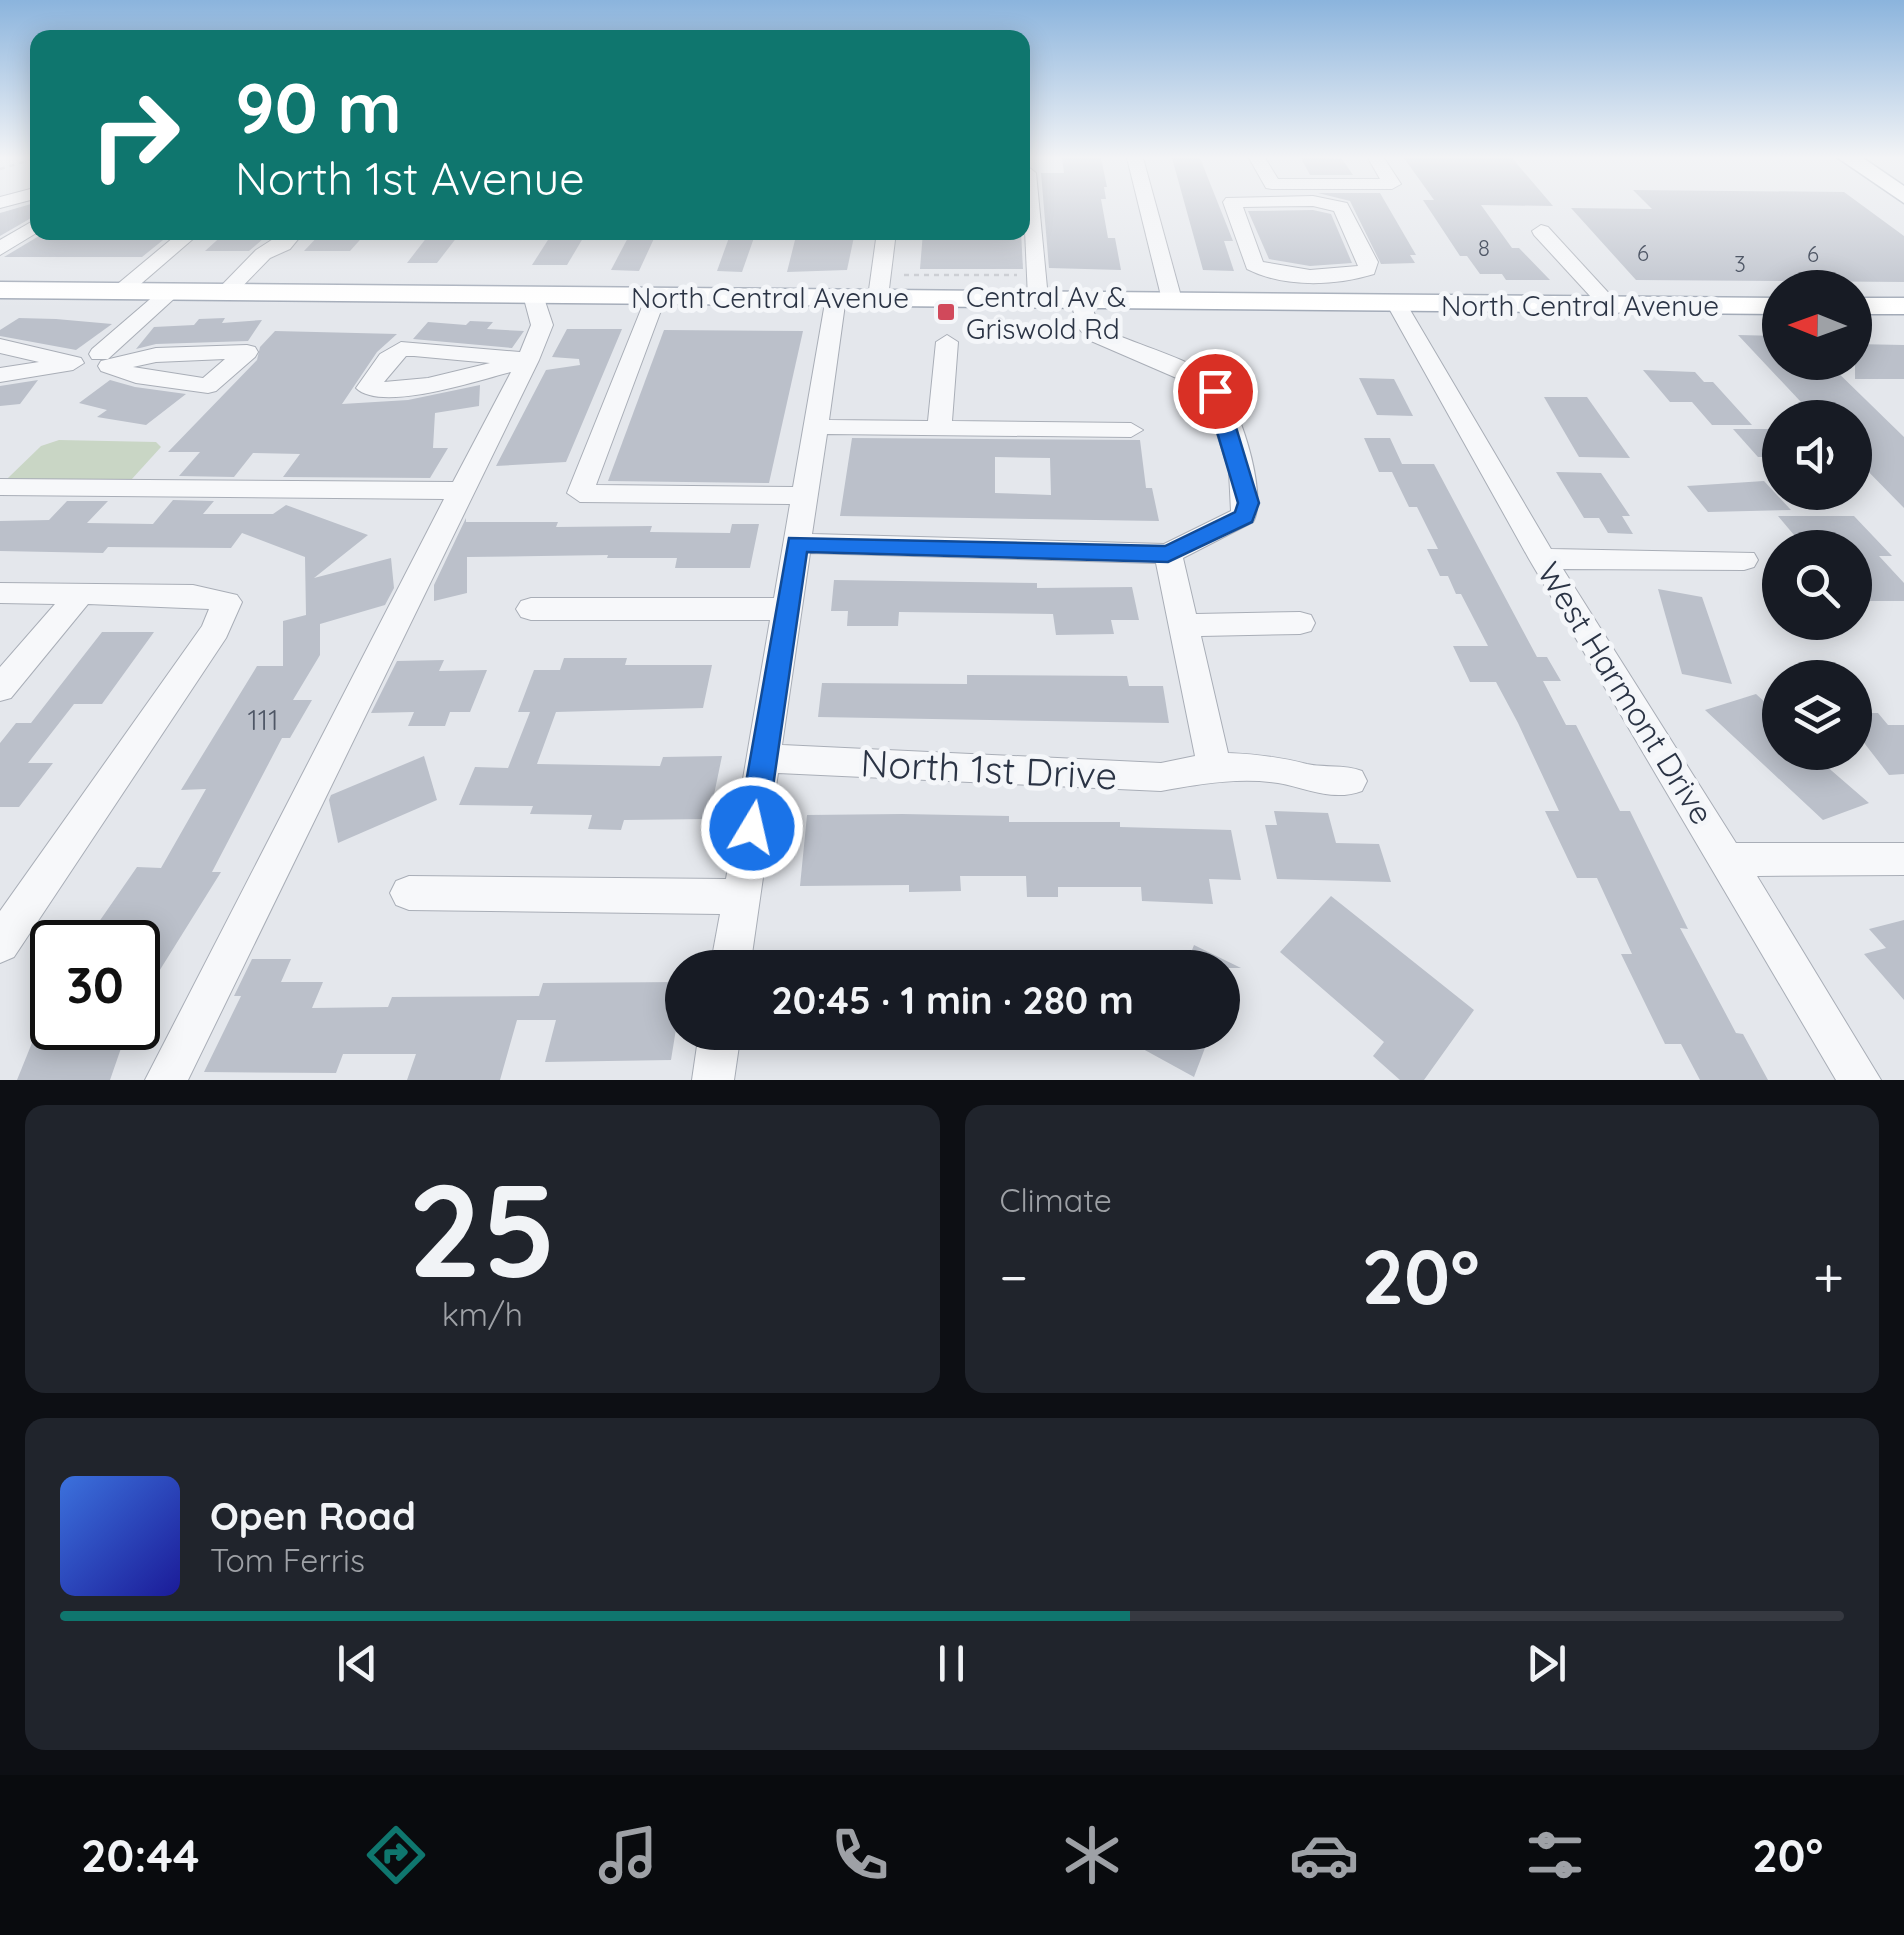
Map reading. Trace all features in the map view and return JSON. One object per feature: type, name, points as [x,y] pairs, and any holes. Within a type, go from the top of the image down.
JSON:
[{"type":"main road","name":"North Central Avenue","points":[[0,290],[878,297],[1032,287],[1080,298],[1762,306]]},
{"type":"main road","points":[[1872,306],[1904,306]]},
{"type":"street","points":[[1149,208],[1172,300]]},
{"type":"street","points":[[1234,208],[1254,265],[1262,272],[1355,275],[1368,270],[1368,262],[1342,208]]},
{"type":"street","points":[[0,250],[30,228]]},
{"type":"street","points":[[1540,231],[1558,246],[1608,305]]},
{"type":"street","points":[[128,291],[183,240]]},
{"type":"street","points":[[128,291],[190,240]]},
{"type":"street","points":[[878,297],[886,240]]},
{"type":"street","points":[[1030,240],[1032,287]]},
{"type":"street","points":[[236,292],[278,250]]},
{"type":"street","points":[[1303,274],[1316,302]]},
{"type":"street","points":[[104,360],[170,292]]},
{"type":"street","points":[[166,1080],[438,546],[528,360],[542,326],[533,294]]},
{"type":"street","points":[[656,297],[580,493],[804,496]]},
{"type":"street","points":[[733,950],[836,297]]},
{"type":"street","points":[[797,544],[1168,554],[1244,516],[1248,503],[1215,391],[1203,381],[1098,336],[1089,328],[1080,298]]},
{"type":"street","name":"West Harmont Drive","points":[[1396,304],[1543,560],[1860,1080]]},
{"type":"street","points":[[939,428],[947,342]]},
{"type":"street","points":[[0,346],[73,362]]},
{"type":"street","points":[[401,349],[528,360],[422,384],[383,390],[368,388],[388,358],[401,349]]},
{"type":"street","points":[[0,375],[73,362],[156,355],[248,352],[208,386],[136,376],[104,360]]},
{"type":"street","points":[[816,427],[1131,430]]},
{"type":"street","points":[[0,487],[462,491]]},
{"type":"street","points":[[1168,554],[1214,767]]},
{"type":"street","points":[[1543,560],[1744,560]]},
{"type":"street","points":[[0,593],[193,595],[227,602],[215,630],[0,944]]},
{"type":"street","points":[[0,689],[80,594]]},
{"type":"street","points":[[532,609],[786,609]]},
{"type":"street","points":[[1184,625],[1300,624]]},
{"type":"street","name":"North 1st Drive","points":[[763,758],[1161,777],[1214,767],[1280,770],[1310,779],[1350,781]]},
{"type":"street","points":[[1728,860],[1904,859]]},
{"type":"street","points":[[409,893],[741,896]]},
{"type":"street","points":[[713,1080],[717,1050]]},
{"type":"path","points":[[904,275],[1032,287]]},
{"type":"green space","points":[[59,440],[156,442],[161,447],[131,480],[7,479],[41,446]]},
{"type":"building","points":[[30,208],[30,219],[0,236],[0,213]]},
{"type":"building","points":[[1044,208],[1103,208],[1108,238],[1115,238],[1121,270],[1049,268]]},
{"type":"building","points":[[1186,208],[1220,208],[1233,241],[1224,241],[1234,271],[1203,270]]},
{"type":"building","points":[[1354,208],[1389,208],[1416,255],[1410,255],[1415,263],[1381,264]]},
{"type":"building","points":[[1429,208],[1483,208],[1512,248],[1519,248],[1550,280],[1506,280],[1502,274],[1480,274],[1467,256],[1460,256]]},
{"type":"building","points":[[1571,208],[1866,208],[1904,236],[1904,282],[1872,282],[1872,270],[1762,270],[1762,281],[1636,280]]},
{"type":"building","points":[[1313,210],[1331,214],[1352,263],[1310,266],[1269,259],[1248,211]]},
{"type":"building","points":[[32,240],[163,240],[142,257],[4,257]]},
{"type":"building","points":[[217,240],[262,240],[249,251],[205,251]]},
{"type":"building","points":[[314,240],[360,240],[350,251],[304,251]]},
{"type":"building","points":[[425,240],[455,240],[437,263],[407,263]]},
{"type":"building","points":[[548,240],[582,240],[567,265],[532,265]]},
{"type":"building","points":[[627,240],[653,240],[639,271],[611,270]]},
{"type":"building","points":[[728,240],[753,240],[742,272],[717,271]]},
{"type":"building","points":[[795,240],[853,240],[847,270],[787,272]]},
{"type":"building","points":[[922,240],[1021,240],[1023,269],[920,269]]},
{"type":"building","points":[[19,318],[112,324],[76,350],[0,336],[0,330]]},
{"type":"building","points":[[225,318],[222,323],[262,320],[248,341],[156,344],[136,349],[154,327],[194,325],[199,319]]},
{"type":"building","points":[[470,321],[493,322],[487,329],[524,331],[512,348],[413,339],[428,322],[466,325]]},
{"type":"building","points":[[567,329],[622,329],[566,462],[496,466],[546,370],[580,365],[579,359],[552,357]]},
{"type":"building","points":[[664,330],[803,331],[769,483],[608,481]]},
{"type":"building","points":[[275,331],[397,334],[377,352],[342,404],[408,400],[480,385],[479,406],[435,413],[433,448],[448,448],[430,478],[283,477],[300,454],[253,453],[234,477],[179,476],[200,452],[168,452],[257,360],[260,347]]},
{"type":"building","points":[[1738,335],[1762,336],[1762,361]]},
{"type":"building","points":[[1872,344],[1904,345],[1904,379],[1872,379]]},
{"type":"building","points":[[1643,370],[1695,372],[1704,382],[1713,382],[1752,425],[1712,425],[1692,402],[1670,402]]},
{"type":"building","points":[[1359,378],[1394,379],[1413,416],[1377,415]]},
{"type":"building","points":[[38,380],[20,404],[0,406],[0,386]]},
{"type":"building","points":[[110,380],[186,394],[146,425],[97,417],[107,410],[79,403]]},
{"type":"building","points":[[1780,380],[1845,380],[1866,400],[1799,400]]},
{"type":"building","points":[[1544,397],[1587,397],[1630,458],[1579,457]]},
{"type":"building","points":[[1872,406],[1904,437],[1904,508],[1872,475]]},
{"type":"building","points":[[1733,429],[1762,429],[1762,457]]},
{"type":"building","points":[[852,438],[1140,440],[1146,488],[1152,488],[1159,521],[840,516]],"holes":[[[995,457],[1050,458],[1051,495],[995,493]]]},
{"type":"building","points":[[1364,438],[1390,438],[1402,464],[1434,464],[1537,657],[1547,657],[1561,681],[1543,681],[1566,725],[1576,725],[1620,811],[1630,811],[1688,929],[1680,928],[1736,1033],[1743,1034],[1768,1080],[1700,1080],[1681,1044],[1665,1044],[1621,954],[1632,954],[1597,878],[1577,878],[1545,811],[1559,811],[1518,723],[1496,682],[1470,682],[1453,646],[1488,646],[1461,594],[1456,594],[1448,576],[1440,576],[1427,549],[1438,549],[1417,507],[1409,507],[1392,472],[1379,472]]},
{"type":"building","points":[[1556,472],[1601,473],[1630,516],[1622,516],[1633,534],[1608,533],[1599,518],[1584,518]]},
{"type":"building","points":[[1762,481],[1762,510],[1791,510],[1708,512],[1687,486]]},
{"type":"building","points":[[173,500],[214,501],[203,514],[273,514],[286,505],[368,535],[314,578],[391,558],[394,588],[385,605],[320,624],[320,655],[293,700],[312,700],[290,738],[282,738],[212,872],[221,872],[160,970],[160,920],[100,920],[137,867],[161,868],[206,789],[181,790],[257,666],[283,666],[283,621],[306,615],[305,557],[242,533],[231,548],[108,547],[103,553],[0,551],[0,521],[49,520],[67,501],[108,501],[87,523],[153,524]]},
{"type":"building","points":[[1778,516],[1854,516],[1867,530],[1790,530]]},
{"type":"building","points":[[466,518],[466,522],[558,522],[556,527],[652,526],[650,532],[730,533],[732,524],[759,524],[750,568],[675,568],[677,558],[607,558],[608,555],[467,557],[467,593],[434,601],[434,585]]},
{"type":"building","points":[[1872,535],[1892,556],[1879,556],[1904,583],[1904,601],[1872,601]]},
{"type":"building","points":[[834,580],[1037,583],[1037,588],[1132,587],[1139,620],[1111,620],[1114,634],[1056,635],[1053,614],[899,612],[898,626],[847,626],[848,611],[831,611]]},
{"type":"building","points":[[1658,589],[1702,597],[1732,684],[1682,674]]},
{"type":"building","points":[[102,632],[154,632],[102,704],[74,704],[28,763],[53,763],[19,807],[0,807],[0,743],[16,723],[31,723]]},
{"type":"building","points":[[564,658],[627,658],[625,665],[712,665],[703,708],[556,712],[537,764],[660,766],[663,757],[722,756],[709,819],[624,820],[621,830],[588,829],[592,815],[530,814],[533,806],[459,805],[475,767],[508,768],[530,712],[518,712],[534,670],[560,670]]},
{"type":"building","points":[[444,660],[439,671],[487,670],[470,712],[450,712],[445,726],[408,726],[414,712],[371,713],[397,661]]},
{"type":"building","points":[[967,675],[1127,676],[1129,686],[1163,686],[1169,723],[818,717],[822,683],[967,684]]},
{"type":"building","points":[[1756,694],[1762,700],[1762,763],[1705,710]]},
{"type":"building","points":[[1872,713],[1878,713],[1888,725],[1904,725],[1904,774],[1889,775],[1872,753]]},
{"type":"building","points":[[424,756],[437,800],[338,843],[331,795]]},
{"type":"building","points":[[1769,770],[1831,770],[1869,803],[1823,820]]},
{"type":"building","points":[[1274,811],[1328,813],[1336,843],[1379,844],[1391,882],[1277,879],[1265,825],[1277,825]]},
{"type":"building","points":[[807,815],[1009,816],[1009,822],[1120,822],[1120,827],[1231,830],[1241,880],[1209,879],[1213,904],[1142,901],[1141,887],[1058,887],[1058,897],[1027,897],[1026,876],[960,876],[961,891],[909,892],[909,885],[800,886]]},
{"type":"building","points":[[1331,896],[1474,1010],[1424,1080],[1400,1080],[1373,1056],[1384,1042],[1280,952]]},
{"type":"building","points":[[1904,920],[1904,1000],[1864,954],[1886,948],[1869,929]]},
{"type":"building","points":[[252,959],[291,959],[281,982],[323,982],[312,1008],[388,1007],[392,997],[539,996],[543,983],[665,982],[665,1050],[673,1050],[671,1060],[545,1062],[556,1020],[517,1020],[500,1080],[407,1080],[416,1054],[343,1054],[336,1073],[204,1072],[241,996],[234,996]]},
{"type":"building","points":[[30,1048],[120,1050],[110,1080],[17,1080]]},
{"type":"building","points":[[1145,1050],[1204,1050],[1194,1077]]},
{"type":"place","name":"Central Av & Griswold Rd","points":[[946,312]]},
{"type":"route","points":[[752,828],[797,544],[1168,554],[1244,516],[1248,503],[1215,391]]}]
